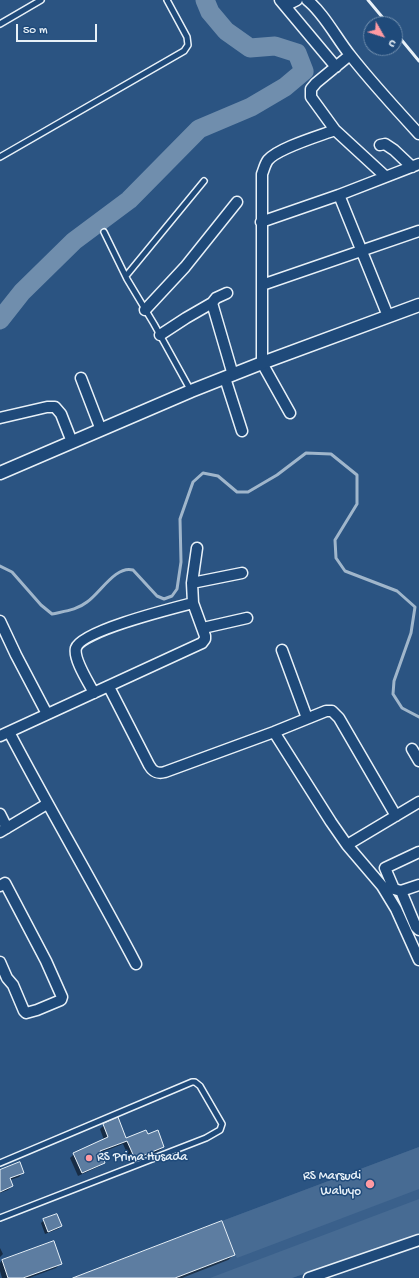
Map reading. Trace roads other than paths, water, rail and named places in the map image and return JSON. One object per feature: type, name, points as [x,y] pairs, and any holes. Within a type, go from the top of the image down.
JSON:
[{"type":"street","points":[[297,0],[283,3],[336,67]]},
{"type":"street","points":[[307,0],[315,7],[350,55],[386,99],[419,134]]},
{"type":"street","points":[[350,55],[316,83],[312,87],[311,94],[316,104],[335,130],[385,176]]},
{"type":"street","points":[[290,413],[262,363],[262,174],[268,159],[273,155],[286,148],[335,130]]},
{"type":"street","points":[[380,145],[384,144],[390,146],[415,165]]},
{"type":"street","points":[[261,222],[339,195],[415,165]]},
{"type":"street","points":[[339,195],[388,316]]},
{"type":"street","points":[[145,310],[185,267],[237,202]]},
{"type":"street","points":[[262,285],[419,231]]},
{"type":"street","points":[[160,335],[212,303],[216,298],[227,293]]},
{"type":"street","points":[[212,303],[242,430]]},
{"type":"street","points":[[0,473],[229,376],[419,305]]},
{"type":"street","points":[[81,378],[101,430]]},
{"type":"street","points":[[0,418],[52,406],[55,407],[61,414],[72,442]]},
{"type":"street","points":[[136,964],[96,889],[47,804],[4,734],[200,645],[205,639],[203,628],[193,603],[192,583],[197,548]]},
{"type":"street","points":[[192,583],[242,572]]},
{"type":"street","points":[[94,693],[77,657],[76,648],[79,643],[96,632],[149,614],[193,603]]},
{"type":"street","points":[[203,628],[247,618]]},
{"type":"street","points":[[0,621],[47,714]]},
{"type":"street","points":[[282,650],[307,718]]},
{"type":"street","points":[[109,687],[149,765],[152,770],[158,773],[165,772],[274,732],[329,710],[332,711],[338,715],[396,816]]},
{"type":"street","points":[[274,732],[310,791],[347,845],[382,886],[396,909],[419,960]]},
{"type":"street","points":[[412,749],[419,761]]},
{"type":"street","points":[[347,845],[419,802]]},
{"type":"street","points":[[0,814],[3,830],[47,804]]},
{"type":"street","points":[[419,852],[385,868],[394,889],[401,892],[419,885]]},
{"type":"street","points":[[0,886],[5,883],[15,899],[53,976],[62,997],[61,1000],[26,1013],[0,962]]},
{"type":"street","points":[[401,892],[416,927],[419,930]]},
{"type":"street","points":[[396,909],[406,905]]},
{"type":"street","points":[[402,922],[412,918]]},
{"type":"street","points":[[309,1278],[419,1240]]},
{"type":"lane","points":[[0,24],[41,0]]},
{"type":"lane","points":[[0,157],[184,50],[187,46],[188,40],[167,0]]},
{"type":"lane","points":[[126,276],[204,181]]},
{"type":"lane","points":[[104,232],[126,276],[191,392]]},
{"type":"lane","points":[[0,1163],[192,1082],[195,1082],[200,1086],[222,1124],[220,1130],[206,1138],[0,1218]]},
{"type":"waterway","points":[[0,320],[22,292],[74,241],[129,200],[199,129],[251,107],[285,87],[304,71],[297,53],[275,46],[250,48],[226,31],[210,12],[205,0]]},
{"type":"waterway","points":[[0,566],[12,572],[41,605],[52,614],[71,610],[83,605],[114,576],[127,570],[133,570],[157,596],[164,599],[172,596],[177,589],[181,562],[180,519],[193,482],[203,473],[218,476],[237,492],[248,492],[277,475],[306,453],[331,454],[357,475],[357,504],[335,540],[336,558],[345,571],[397,591],[415,607],[411,633],[394,681],[393,694],[402,708],[419,717]]},
{"type":"railway","points":[[368,0],[381,16]]},
{"type":"railway","points":[[403,42],[419,61]]},
{"type":"place","name":"RS Prima Husada","points":[[89,1158]]},
{"type":"place","name":"RS Marsudi Waluyo","points":[[370,1184]]}]
